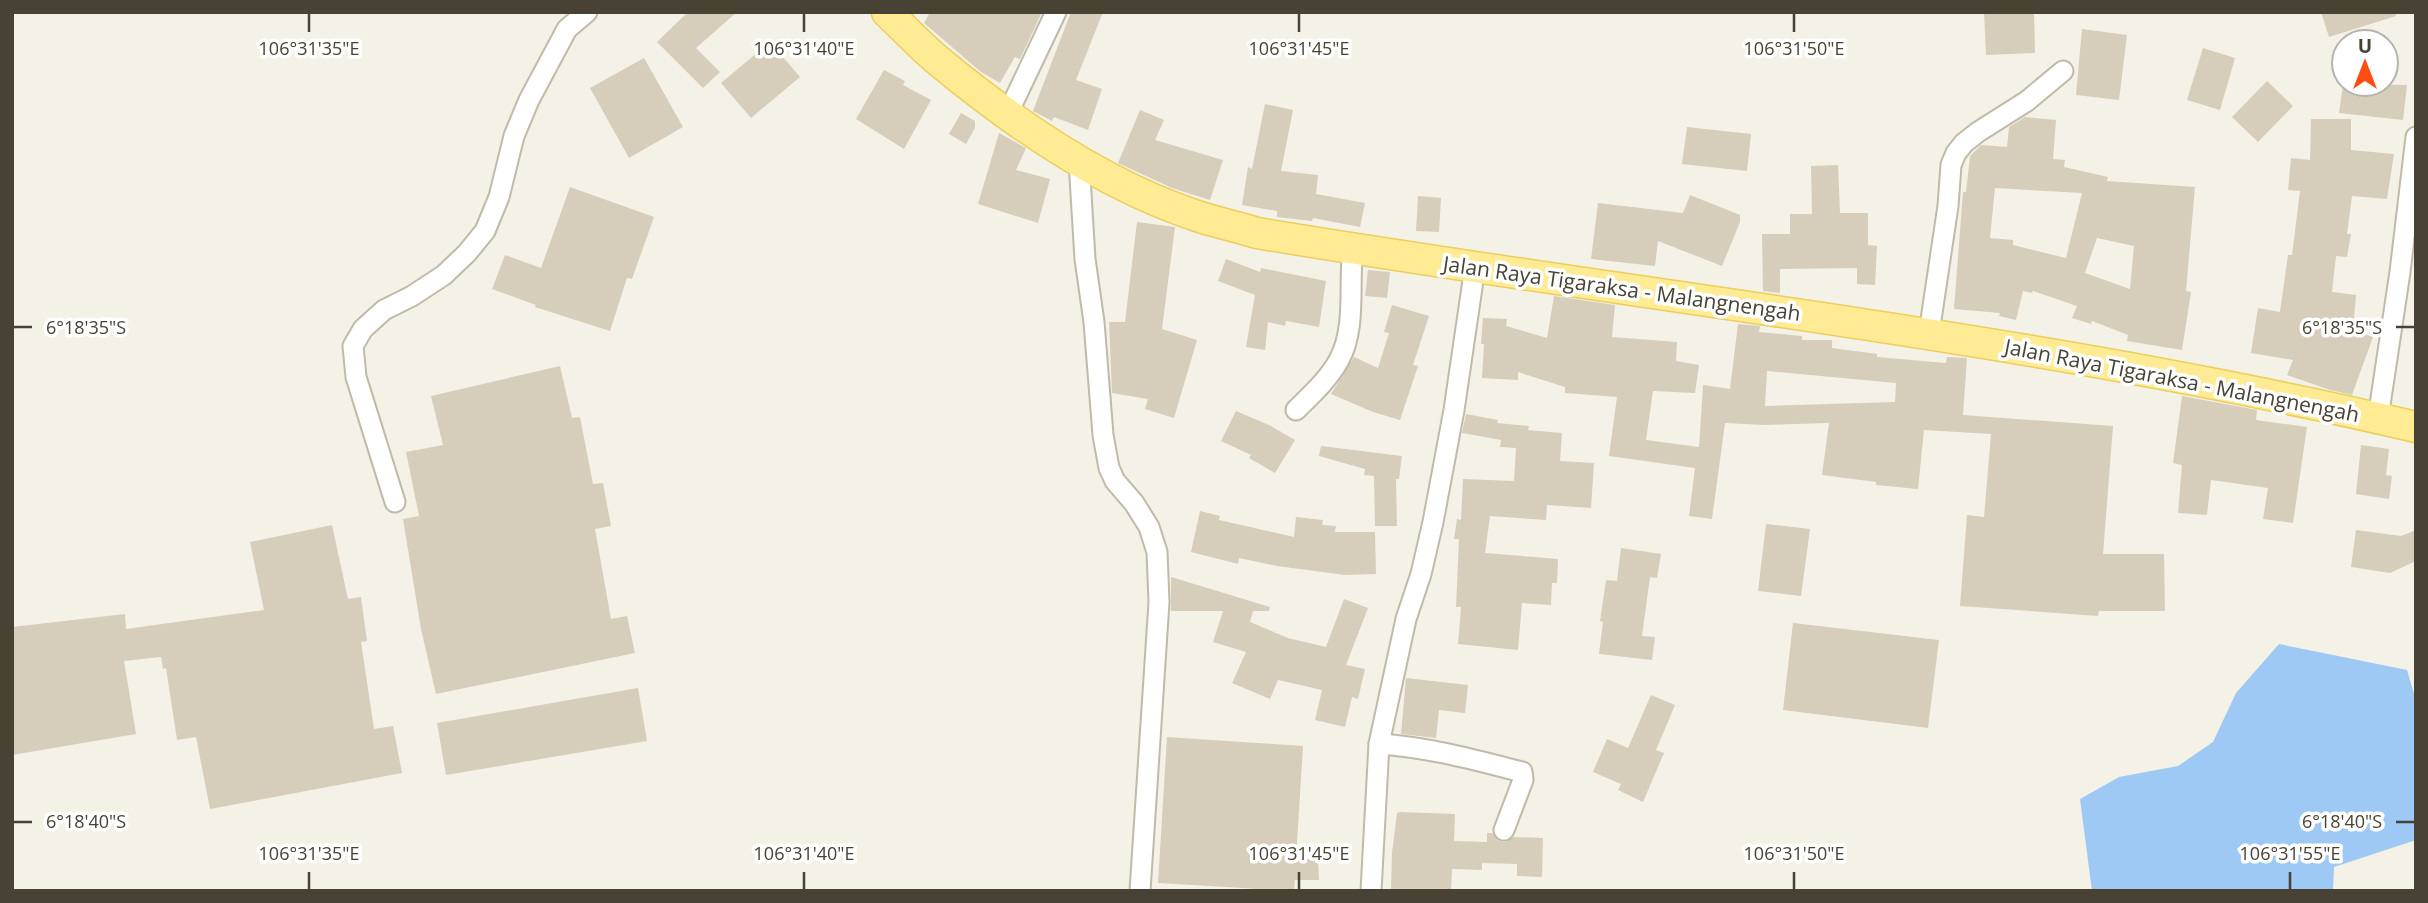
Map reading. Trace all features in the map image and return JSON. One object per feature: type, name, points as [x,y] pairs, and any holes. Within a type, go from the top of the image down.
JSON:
[{"type":"main road","name":"Jalan Raya Tigaraksa - Malangnengah","points":[[887,12],[940,63],[1079,161],[1157,200],[1200,217],[1257,233],[1929,333],[2235,388],[2416,427]]},
{"type":"street","points":[[395,502],[356,377],[353,355],[356,338],[384,310],[444,275],[479,239],[499,197],[514,136],[529,100],[567,30],[587,12]]},
{"type":"street","points":[[1008,113],[1056,12]]},
{"type":"street","points":[[1929,333],[1948,206],[1951,165],[1956,153],[1971,138],[2027,101],[2063,71]]},
{"type":"street","points":[[2378,418],[2400,272],[2416,137]]},
{"type":"street","points":[[1079,161],[1081,222],[1094,322],[1103,435],[1109,468],[1115,481],[1135,503],[1149,527],[1157,552],[1159,602],[1140,891]]},
{"type":"street","points":[[1296,410],[1323,382],[1340,358],[1349,318],[1353,247]]},
{"type":"street","points":[[1371,891],[1379,744],[1406,620],[1433,522],[1454,410],[1475,267]]},
{"type":"street","points":[[1379,744],[1450,754],[1522,772],[1523,780],[1504,830]]},
{"type":"water","points":[[2279,644],[2407,670],[2416,701],[2416,840],[2334,867],[2333,891],[2092,891],[2080,799],[2119,777],[2178,766],[2213,742],[2236,693]]},
{"type":"building","points":[[688,12],[737,12],[696,48],[720,72],[703,88],[657,42]]},
{"type":"building","points":[[930,12],[1042,12],[1020,59],[1015,57],[1000,83],[981,72],[924,23]]},
{"type":"building","points":[[1071,12],[1103,12],[1076,80],[1102,89],[1088,130],[1054,117],[1052,121],[1033,111]]},
{"type":"building","points":[[1984,12],[2034,12],[2035,53],[1986,55]]},
{"type":"building","points":[[2321,12],[2396,12],[2396,16],[2358,28],[2330,28],[2329,37]]},
{"type":"building","points":[[2082,29],[2127,35],[2119,100],[2076,95]]},
{"type":"building","points":[[770,42],[800,77],[751,118],[721,83]]},
{"type":"building","points":[[2203,48],[2235,58],[2220,110],[2187,100]]},
{"type":"building","points":[[644,58],[683,127],[629,158],[590,88]]},
{"type":"building","points":[[884,70],[905,81],[903,85],[931,100],[904,149],[856,119]]},
{"type":"building","points":[[2267,81],[2293,106],[2258,142],[2232,117]]},
{"type":"building","points":[[2400,85],[2407,85],[2403,120],[2339,113],[2341,98],[2400,98]]},
{"type":"building","points":[[1265,104],[1293,110],[1281,171],[1318,175],[1316,194],[1365,203],[1360,227],[1313,218],[1312,221],[1277,217],[1277,211],[1242,205],[1248,167],[1252,169]]},
{"type":"building","points":[[1140,110],[1164,120],[1155,140],[1223,160],[1210,200],[1172,188],[1118,163]]},
{"type":"building","points":[[961,113],[975,121],[975,128],[966,144],[949,134]]},
{"type":"building","points":[[2025,117],[2056,120],[2053,159],[2065,160],[2064,167],[2108,177],[2107,181],[2195,187],[2186,291],[2191,292],[2182,350],[2127,341],[2128,335],[2092,321],[2091,324],[2072,318],[2077,306],[2033,291],[2023,291],[2016,320],[1999,316],[2000,313],[1954,309],[1963,192],[1966,192],[1970,156],[1981,145],[2007,147],[2009,127]],"holes":[[[1995,188],[2082,193],[2066,258],[2013,245],[2013,240],[1990,238]],[[2097,238],[2134,246],[2130,289],[2085,273]]]},
{"type":"building","points":[[2311,119],[2351,119],[2351,150],[2394,154],[2387,199],[2352,196],[2347,234],[2351,234],[2347,257],[2336,256],[2332,292],[2356,295],[2353,330],[2373,337],[2352,395],[2287,375],[2293,360],[2251,353],[2258,308],[2280,312],[2288,255],[2292,255],[2300,191],[2288,190],[2291,158],[2310,160]]},
{"type":"building","points":[[1687,127],[1751,134],[1747,171],[1682,164]]},
{"type":"building","points":[[999,133],[1026,148],[1016,170],[1050,179],[1038,223],[978,204]]},
{"type":"building","points":[[1838,165],[1840,213],[1868,213],[1868,245],[1877,246],[1875,285],[1857,284],[1857,268],[1780,269],[1780,293],[1763,291],[1762,234],[1790,234],[1790,214],[1812,214],[1811,166]]},
{"type":"building","points":[[570,187],[654,217],[632,279],[627,278],[610,331],[535,307],[536,305],[492,289],[505,255],[541,268]]},
{"type":"building","points":[[1690,195],[1740,215],[1740,222],[1722,266],[1658,241],[1655,266],[1591,259],[1598,203],[1683,213]]},
{"type":"building","points":[[1418,196],[1441,198],[1439,232],[1416,231]]},
{"type":"building","points":[[1137,222],[1175,227],[1162,329],[1197,340],[1174,418],[1145,409],[1148,399],[1112,393],[1109,322],[1125,322]]},
{"type":"building","points":[[1226,259],[1260,272],[1261,268],[1326,281],[1319,327],[1286,321],[1285,326],[1268,322],[1265,350],[1246,347],[1255,295],[1218,281]]},
{"type":"building","points":[[1368,270],[1390,272],[1387,298],[1365,296]]},
{"type":"building","points":[[1554,296],[1615,305],[1612,337],[1677,342],[1676,361],[1699,365],[1695,393],[1653,391],[1646,440],[1699,447],[1703,385],[1730,389],[1738,324],[1760,326],[1759,332],[1802,336],[1802,340],[1832,340],[1832,348],[1877,354],[1877,357],[1946,363],[1947,357],[1967,358],[1963,415],[2113,426],[2103,554],[2164,554],[2165,611],[2099,611],[2098,616],[1960,606],[1967,515],[1984,517],[1991,434],[1924,430],[1918,489],[1876,485],[1876,482],[1822,475],[1829,423],[1725,423],[1712,519],[1689,516],[1695,468],[1609,456],[1617,397],[1565,393],[1565,387],[1518,372],[1518,380],[1482,378],[1483,318],[1507,319],[1506,326],[1547,338]],"holes":[[[1767,371],[1896,383],[1895,402],[1765,406]]]},
{"type":"building","points":[[1392,305],[1429,316],[1413,365],[1418,366],[1400,420],[1331,394],[1354,357],[1378,368],[1389,333],[1384,332]]},
{"type":"building","points":[[560,366],[572,418],[580,417],[593,484],[603,483],[611,526],[595,529],[611,619],[627,616],[635,653],[436,694],[421,629],[403,519],[419,516],[406,452],[443,445],[431,396]]},
{"type":"building","points":[[2182,396],[2257,410],[2256,420],[2307,427],[2293,523],[2263,519],[2268,488],[2211,480],[2207,515],[2178,513],[2182,465],[2173,463]]},
{"type":"building","points":[[1236,411],[1295,440],[1275,473],[1249,458],[1251,455],[1221,441]]},
{"type":"building","points":[[1466,414],[1498,420],[1497,423],[1529,426],[1528,430],[1562,433],[1560,461],[1594,463],[1591,508],[1547,505],[1546,520],[1490,516],[1485,553],[1558,559],[1557,583],[1552,583],[1551,605],[1522,603],[1518,650],[1458,644],[1461,607],[1456,607],[1459,539],[1454,539],[1457,519],[1461,520],[1463,479],[1514,481],[1516,448],[1500,447],[1501,440],[1462,433]]},
{"type":"building","points":[[2361,445],[2389,449],[2386,475],[2392,476],[2389,499],[2356,494]]},
{"type":"building","points":[[1321,446],[1402,456],[1399,479],[1396,479],[1397,526],[1375,526],[1374,476],[1364,475],[1365,469],[1319,456]]},
{"type":"building","points":[[1200,511],[1220,516],[1219,520],[1294,537],[1296,517],[1323,520],[1322,525],[1336,526],[1335,532],[1375,532],[1376,574],[1345,575],[1239,558],[1238,564],[1191,552]]},
{"type":"building","points":[[1766,524],[1810,529],[1801,596],[1758,591]]},
{"type":"building","points":[[332,525],[348,599],[361,597],[367,641],[361,642],[374,729],[393,726],[402,773],[210,809],[196,737],[177,740],[166,668],[163,669],[161,657],[124,661],[136,734],[12,755],[12,627],[125,614],[126,629],[264,610],[250,542]]},
{"type":"building","points":[[2356,530],[2401,536],[2416,530],[2416,561],[2390,573],[2351,567]]},
{"type":"building","points":[[1621,548],[1661,554],[1657,578],[1650,577],[1642,636],[1655,637],[1652,660],[1599,654],[1603,622],[1600,621],[1606,580],[1617,581]]},
{"type":"building","points":[[1171,577],[1270,607],[1269,611],[1253,611],[1250,622],[1288,638],[1326,647],[1344,599],[1368,608],[1346,665],[1365,669],[1358,699],[1352,697],[1345,727],[1315,720],[1322,690],[1278,680],[1270,699],[1232,683],[1246,652],[1213,642],[1223,611],[1171,611]]},
{"type":"building","points":[[1793,623],[1939,640],[1928,728],[1783,710]]},
{"type":"building","points":[[1406,678],[1468,685],[1465,713],[1439,710],[1436,738],[1401,734]]},
{"type":"building","points":[[638,688],[647,741],[446,775],[437,723]]},
{"type":"building","points":[[1651,695],[1675,705],[1656,750],[1664,753],[1643,802],[1618,790],[1621,784],[1593,772],[1607,739],[1628,748]]},
{"type":"building","points":[[1167,737],[1303,746],[1296,859],[1318,859],[1319,880],[1295,880],[1294,891],[1158,883]]},
{"type":"building","points":[[1397,813],[1455,814],[1454,841],[1487,842],[1487,833],[1492,833],[1499,841],[1505,842],[1513,837],[1543,838],[1542,877],[1517,876],[1517,864],[1482,863],[1482,870],[1452,869],[1451,891],[1391,891],[1392,853]]}]
